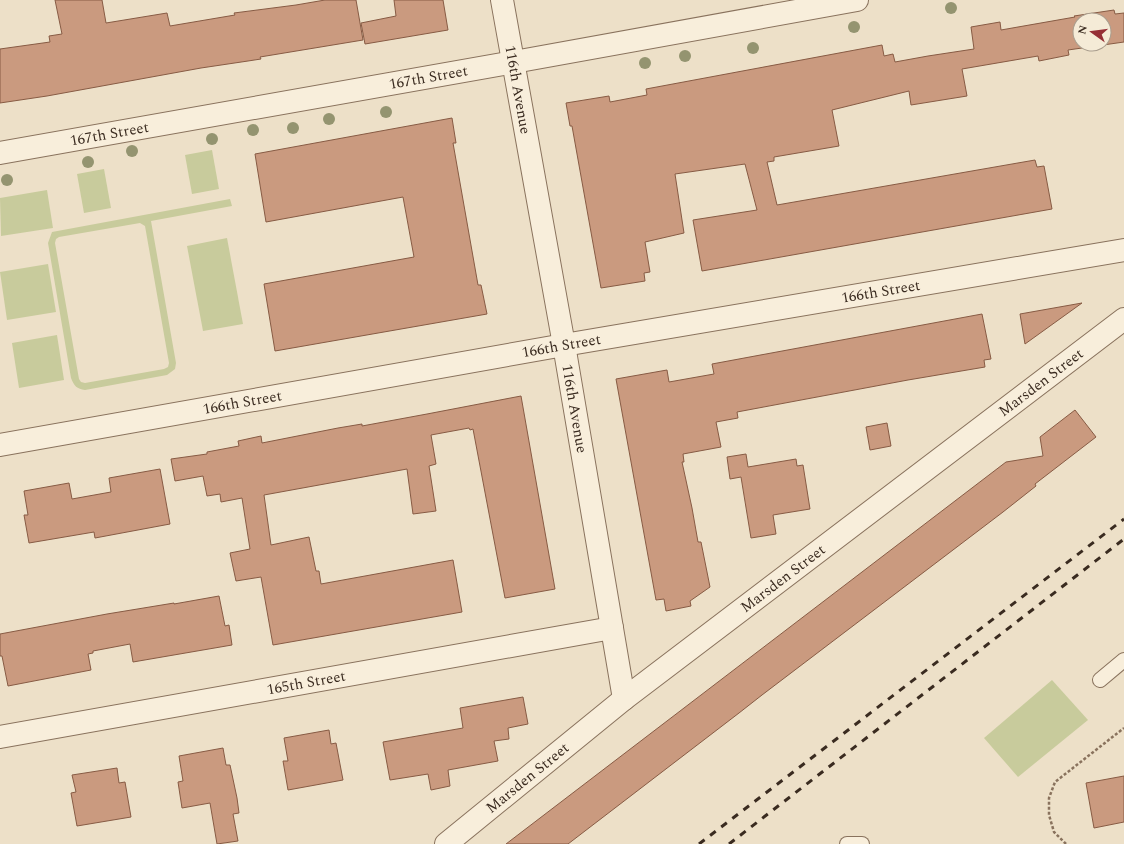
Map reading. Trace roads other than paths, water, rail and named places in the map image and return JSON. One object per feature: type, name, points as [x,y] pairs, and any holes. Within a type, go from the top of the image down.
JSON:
[{"type":"street","name":"116th Avenue","points":[[502,0],[564,345],[624,699]]},
{"type":"street","name":"167th Street","points":[[0,153],[857,0]]},
{"type":"street","name":"166th Street","points":[[0,445],[564,345],[1124,250]]},
{"type":"street","name":"Marsden Street","points":[[446,844],[624,699],[1124,319]]},
{"type":"street","name":"165th Street","points":[[0,737],[612,628]]},
{"type":"lane","points":[[1100,680],[1124,660]]},
{"type":"lane","points":[[847,844],[862,844]]},
{"type":"railway","points":[[699,844],[1124,519]]},
{"type":"railway","points":[[729,844],[1124,539]]}]
